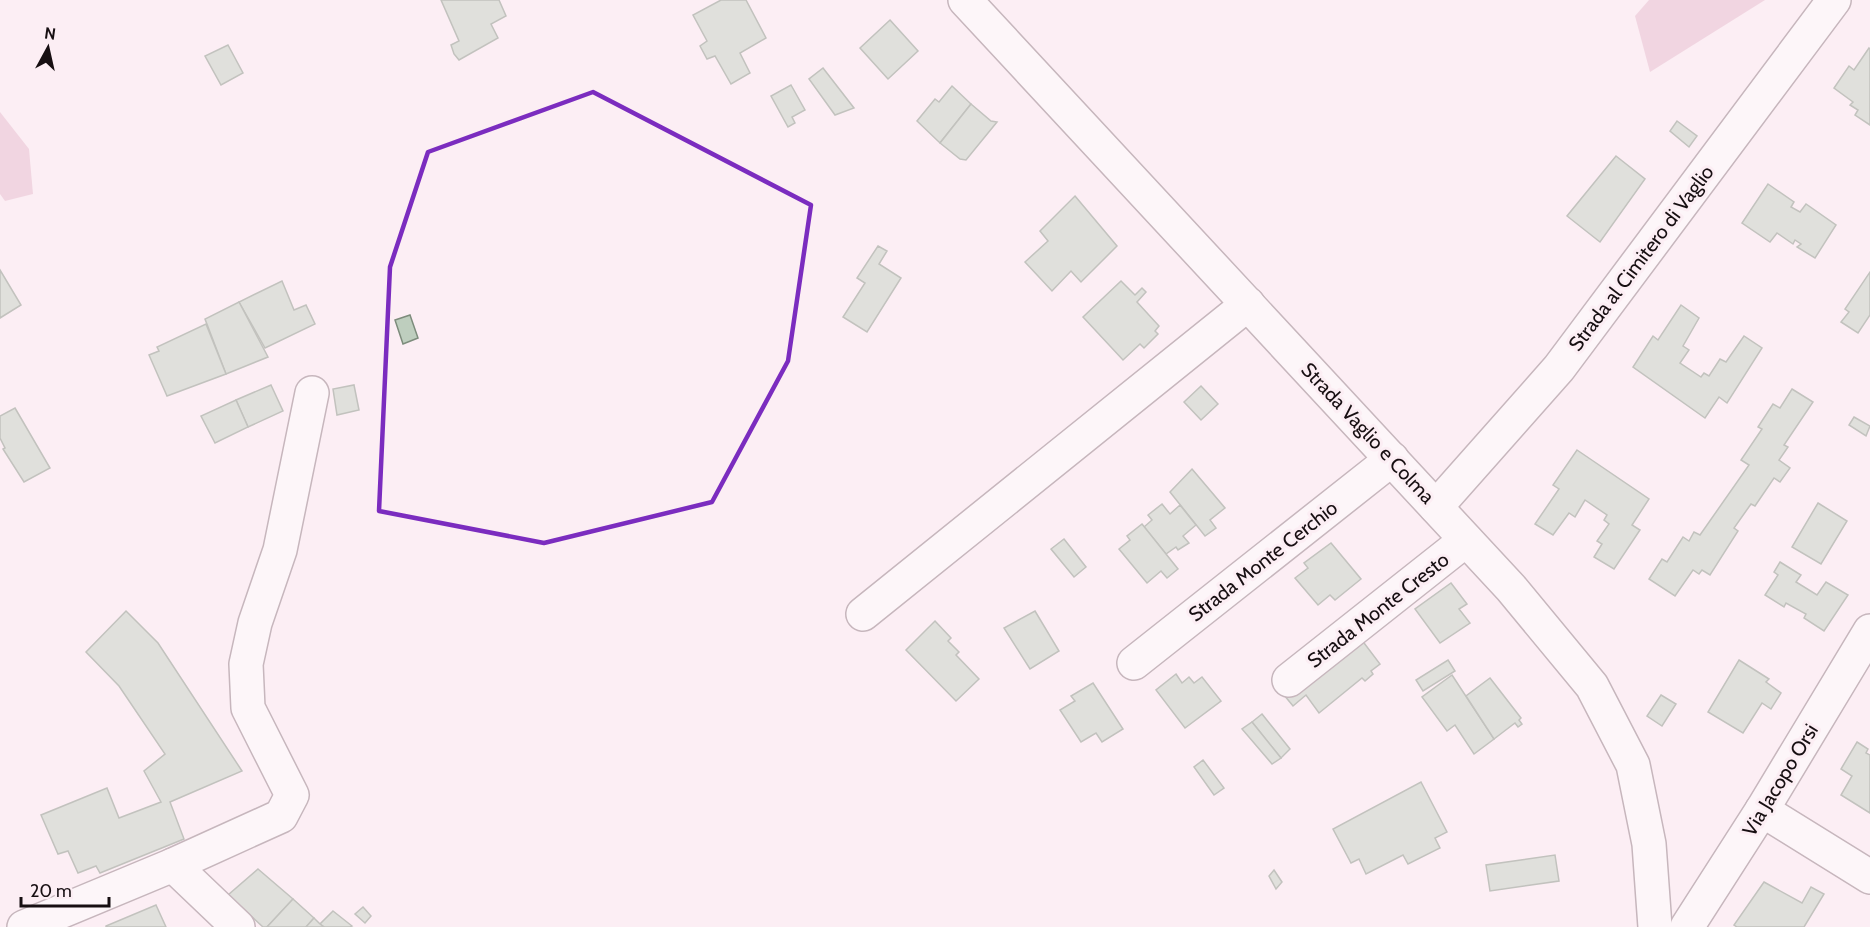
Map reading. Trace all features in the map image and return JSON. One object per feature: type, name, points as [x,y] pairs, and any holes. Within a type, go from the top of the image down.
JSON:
[{"type":"street","name":"Strada Vaglio e Colma","points":[[966,0],[1511,588],[1592,686],[1633,765],[1649,844],[1655,927]]},
{"type":"street","name":"Strada al Cimitero di Vaglio","points":[[1436,507],[1559,368],[1834,0]]},
{"type":"street","points":[[863,614],[1248,304]]},
{"type":"street","points":[[24,927],[173,865],[281,816],[292,795],[248,708],[246,664],[255,623],[280,550],[312,393]]},
{"type":"street","name":"Strada Monte Cerchio","points":[[1134,663],[1392,459]]},
{"type":"street","name":"Strada Monte Cresto","points":[[1289,680],[1466,540]]},
{"type":"street","name":"Via Jacopo Orsi","points":[[1687,927],[1762,810],[1870,631]]},
{"type":"street","points":[[1762,810],[1870,878]]},
{"type":"street","points":[[173,865],[238,927]]},
{"type":"highlighted area","points":[[593,92],[811,205],[788,361],[712,502],[544,543],[379,511],[390,267],[428,152]]},
{"type":"shaded area","points":[[1649,0],[1765,0],[1650,72],[1635,16]]},
{"type":"shaded area","points":[[0,112],[29,149],[33,194],[5,201],[0,194]]},
{"type":"building","points":[[441,0],[499,0],[506,16],[491,24],[498,38],[459,60],[451,45],[459,41]]},
{"type":"building","points":[[721,0],[746,0],[766,38],[740,53],[750,73],[731,84],[715,56],[707,59],[700,46],[707,41],[693,15]]},
{"type":"building","points":[[890,20],[918,51],[888,79],[860,48]]},
{"type":"building","points":[[228,45],[243,73],[221,85],[205,56]]},
{"type":"building","points":[[1869,48],[1870,125],[1855,115],[1858,110],[1850,105],[1853,102],[1834,88],[1849,66],[1854,70]]},
{"type":"building","points":[[823,68],[854,108],[835,115],[809,79]]},
{"type":"building","points":[[791,85],[805,110],[792,117],[795,123],[788,127],[771,96]]},
{"type":"building","points":[[952,86],[971,104],[940,143],[917,121],[935,99],[939,102]]},
{"type":"building","points":[[971,104],[991,121],[997,122],[966,160],[960,159],[940,143]]},
{"type":"building","points":[[1677,121],[1697,136],[1689,147],[1670,131]]},
{"type":"building","points":[[1616,156],[1645,179],[1600,242],[1567,216]]},
{"type":"building","points":[[1768,184],[1794,202],[1791,207],[1800,212],[1806,204],[1836,225],[1815,258],[1797,247],[1801,244],[1795,240],[1793,244],[1777,233],[1770,242],[1742,223]]},
{"type":"building","points":[[1075,196],[1117,246],[1081,282],[1071,271],[1052,291],[1025,262],[1048,241],[1040,231]]},
{"type":"building","points":[[878,246],[887,251],[879,264],[901,278],[867,332],[843,317],[865,283],[857,278]]},
{"type":"building","points":[[0,270],[21,305],[0,318]]},
{"type":"building","points":[[1870,272],[1870,315],[1858,333],[1841,322],[1849,312],[1845,309]]},
{"type":"building","points":[[282,281],[294,310],[306,305],[315,324],[265,348],[239,302]]},
{"type":"building","points":[[1121,281],[1135,295],[1142,288],[1146,292],[1137,302],[1159,326],[1155,331],[1158,334],[1144,348],[1140,344],[1123,360],[1083,317]]},
{"type":"building","points":[[239,302],[268,357],[226,374],[205,319]]},
{"type":"building","points":[[1681,305],[1699,318],[1683,346],[1689,350],[1680,363],[1701,377],[1704,373],[1709,376],[1720,359],[1726,362],[1744,336],[1762,348],[1727,403],[1719,397],[1705,418],[1633,367],[1653,336],[1658,340]]},
{"type":"building","points":[[410,315],[418,338],[403,344],[395,320]]},
{"type":"building","points":[[206,324],[226,374],[167,396],[149,355],[159,351],[157,347]]},
{"type":"building","points":[[271,385],[283,411],[248,427],[236,400]]},
{"type":"building","points":[[354,385],[359,410],[337,415],[333,389]]},
{"type":"building","points":[[1201,386],[1218,404],[1201,420],[1184,402]]},
{"type":"building","points":[[1792,389],[1813,402],[1784,445],[1788,447],[1779,460],[1790,468],[1780,482],[1774,478],[1755,506],[1751,504],[1734,528],[1738,531],[1710,575],[1702,570],[1699,574],[1693,570],[1675,596],[1649,579],[1662,559],[1667,562],[1683,537],[1689,541],[1694,532],[1700,535],[1749,465],[1741,460],[1762,429],[1758,427],[1773,404],[1780,408]]},
{"type":"building","points":[[236,400],[248,427],[215,443],[201,416]]},
{"type":"building","points":[[15,408],[50,468],[24,482],[3,449],[5,448],[0,438],[0,416]]},
{"type":"building","points":[[1854,417],[1870,426],[1866,436],[1849,425]]},
{"type":"building","points":[[1577,450],[1649,499],[1632,525],[1640,530],[1614,569],[1594,557],[1602,544],[1597,541],[1609,524],[1604,520],[1607,515],[1585,500],[1575,517],[1569,513],[1553,535],[1535,524],[1559,489],[1553,485]]},
{"type":"building","points":[[1192,469],[1225,508],[1210,520],[1216,528],[1205,536],[1170,492]]},
{"type":"building","points":[[1818,503],[1847,521],[1821,564],[1792,547]]},
{"type":"building","points":[[1162,504],[1170,514],[1180,505],[1196,525],[1183,536],[1189,543],[1178,550],[1176,547],[1166,554],[1144,527],[1152,520],[1148,515]]},
{"type":"building","points":[[1142,524],[1178,569],[1167,578],[1161,571],[1147,583],[1119,549],[1130,540],[1127,536]]},
{"type":"building","points":[[1064,539],[1086,567],[1074,577],[1051,549]]},
{"type":"building","points":[[1331,543],[1361,579],[1335,600],[1330,595],[1318,605],[1295,578],[1308,568],[1304,563]]},
{"type":"building","points":[[1780,562],[1801,575],[1796,582],[1817,595],[1826,582],[1848,595],[1824,631],[1804,618],[1806,614],[1786,603],[1784,607],[1765,595],[1778,575],[1774,572]]},
{"type":"building","points":[[1451,583],[1467,604],[1459,609],[1470,623],[1440,643],[1415,609]]},
{"type":"building","points":[[126,611],[158,643],[242,771],[170,802],[184,839],[100,873],[96,866],[78,873],[68,851],[58,854],[41,815],[107,788],[119,818],[161,802],[144,771],[165,754],[119,686],[86,652]]},
{"type":"building","points":[[1035,611],[1059,651],[1030,669],[1004,628]]},
{"type":"building","points":[[935,621],[951,638],[948,641],[959,652],[956,655],[979,679],[956,701],[906,650]]},
{"type":"building","points":[[1358,635],[1380,664],[1371,671],[1373,674],[1365,681],[1362,678],[1319,713],[1306,695],[1293,706],[1284,695]]},
{"type":"building","points":[[1448,660],[1455,671],[1423,691],[1416,680]]},
{"type":"building","points":[[1739,660],[1769,679],[1766,682],[1781,693],[1771,709],[1762,703],[1743,733],[1708,712]]},
{"type":"building","points":[[1176,674],[1182,683],[1189,677],[1194,683],[1202,677],[1221,701],[1185,728],[1156,690]]},
{"type":"building","points":[[1452,675],[1494,739],[1474,754],[1455,725],[1447,731],[1422,697]]},
{"type":"building","points":[[1490,678],[1521,718],[1519,720],[1522,724],[1518,727],[1515,723],[1494,739],[1466,696]]},
{"type":"building","points":[[1093,683],[1123,729],[1102,742],[1096,733],[1081,742],[1060,710],[1075,701],[1071,696]]},
{"type":"building","points":[[1661,695],[1676,704],[1662,726],[1647,716]]},
{"type":"building","points":[[1262,714],[1290,749],[1281,758],[1252,722]]},
{"type":"building","points":[[1252,722],[1281,758],[1272,764],[1242,729]]},
{"type":"building","points":[[1857,742],[1868,749],[1866,753],[1870,755],[1870,813],[1841,795],[1852,776],[1841,769]]},
{"type":"building","points":[[1203,760],[1224,788],[1214,795],[1194,767]]},
{"type":"building","points":[[1421,782],[1447,832],[1435,838],[1440,848],[1408,864],[1403,855],[1366,874],[1359,859],[1351,863],[1333,829]]},
{"type":"building","points":[[1555,855],[1559,881],[1490,891],[1486,865]]},
{"type":"building","points":[[258,869],[293,899],[267,927],[263,927],[228,895]]},
{"type":"building","points":[[1274,870],[1282,882],[1276,889],[1269,876]]},
{"type":"building","points":[[1764,882],[1802,903],[1811,887],[1824,894],[1804,927],[1737,927],[1734,925]]},
{"type":"building","points":[[293,899],[314,918],[306,927],[267,927]]},
{"type":"building","points":[[156,905],[166,927],[106,927],[106,926]]},
{"type":"building","points":[[363,907],[371,916],[365,923],[355,914]]},
{"type":"building","points":[[333,911],[352,926],[324,927],[320,924]]},
{"type":"building","points":[[314,918],[320,924],[324,927],[306,927]]}]
